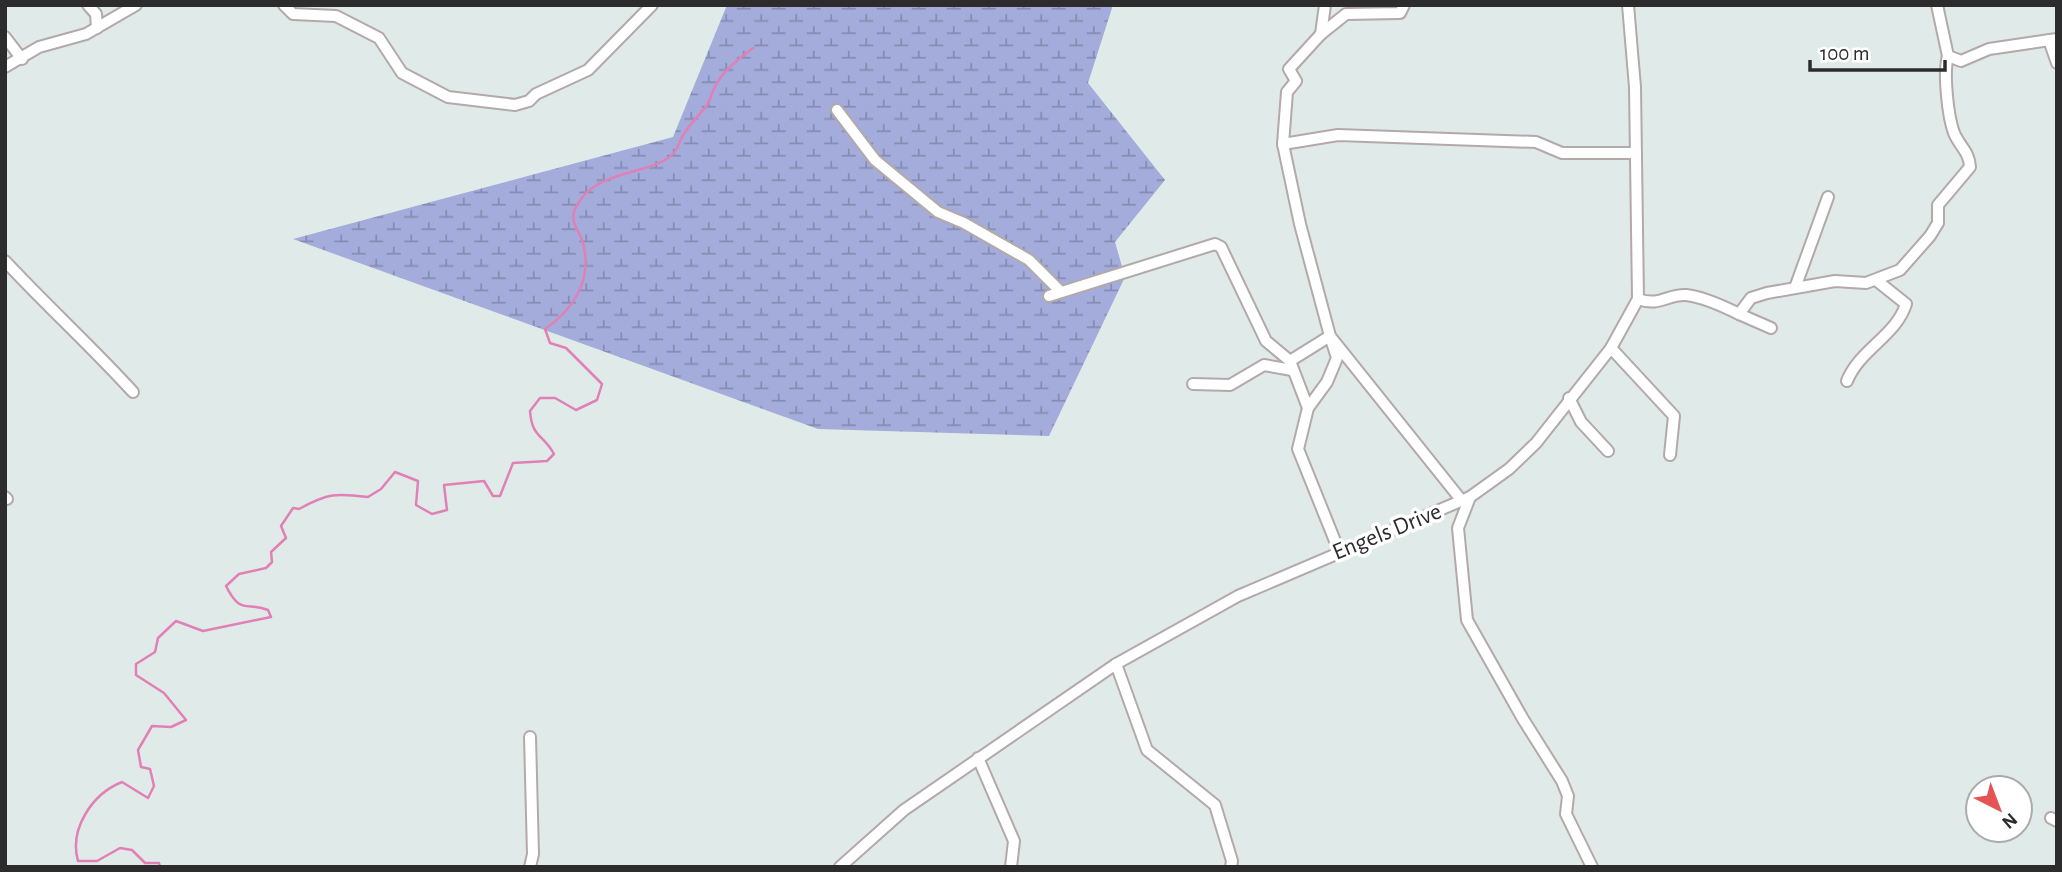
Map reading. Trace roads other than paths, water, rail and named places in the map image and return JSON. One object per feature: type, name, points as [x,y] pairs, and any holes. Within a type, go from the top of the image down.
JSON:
[{"type":"street","points":[[89,5],[96,15],[97,28]]},
{"type":"street","points":[[5,67],[38,47],[97,28],[136,5]]},
{"type":"street","points":[[284,5],[293,14],[336,16],[379,38],[402,73],[448,97],[515,105],[529,102],[536,94],[588,69],[652,5]]},
{"type":"street","points":[[1321,34],[1325,5]]},
{"type":"street","points":[[1339,551],[1298,449],[1308,408],[1326,382],[1336,358],[1300,224],[1283,144],[1287,92],[1296,81],[1289,69],[1321,34],[1346,14],[1400,13],[1404,5]]},
{"type":"street","name":"Engels Drive","points":[[840,867],[904,810],[1116,664],[1238,596],[1466,499],[1509,469],[1529,449],[1611,348],[1637,299],[1635,87],[1628,5]]},
{"type":"street","points":[[1739,314],[1751,299],[1795,288],[1835,281],[1866,283],[1876,280],[1900,270],[1930,236],[1938,223],[1938,205],[1970,167],[1969,152],[1954,132],[1944,69],[1948,56],[1937,5]]},
{"type":"street","points":[[5,37],[22,59]]},
{"type":"street","points":[[1948,56],[1962,61],[1989,49],[2053,40],[2057,63]]},
{"type":"street","points":[[837,110],[875,160],[938,212],[1030,260],[1061,292]]},
{"type":"street","points":[[1283,144],[1338,135],[1536,142],[1562,153],[1636,153]]},
{"type":"street","points":[[1795,288],[1828,197]]},
{"type":"street","points":[[1049,296],[1215,244],[1222,247],[1266,341],[1291,365],[1308,408]]},
{"type":"street","points":[[5,261],[52,311],[79,333],[133,392]]},
{"type":"street","points":[[1847,381],[1854,363],[1900,322],[1906,304],[1876,280]]},
{"type":"street","points":[[1637,299],[1660,302],[1685,295],[1720,304],[1771,328]]},
{"type":"street","points":[[1193,384],[1230,385],[1264,365],[1291,365],[1331,336]]},
{"type":"street","points":[[1331,336],[1466,499],[1458,527],[1467,620],[1562,781],[1568,796],[1566,814],[1591,867]]},
{"type":"street","points":[[1611,348],[1674,416],[1670,455]]},
{"type":"street","points":[[1569,398],[1581,422],[1608,451]]},
{"type":"street","points":[[1116,664],[1147,750],[1215,805],[1232,861],[1231,867]]},
{"type":"street","points":[[530,737],[533,854],[530,867]]},
{"type":"street","points":[[978,758],[1014,841],[1011,867]]},
{"type":"waterway","points":[[160,867],[159,863],[145,863],[132,850],[120,848],[97,861],[78,861],[76,849],[80,825],[85,814],[101,795],[122,782],[148,798],[154,786],[150,769],[141,767],[138,750],[152,726],[171,727],[186,720],[164,693],[136,675],[136,664],[155,652],[158,638],[176,621],[203,631],[271,617],[268,610],[240,604],[226,586],[239,574],[266,568],[272,562],[271,552],[286,538],[281,526],[293,508],[299,509],[332,495],[368,497],[381,489],[395,472],[418,481],[416,505],[432,514],[447,510],[444,485],[484,481],[493,496],[500,496],[513,463],[547,461],[554,454],[533,426],[530,411],[540,398],[555,398],[576,410],[597,400],[602,384],[566,348],[550,343],[545,329],[572,303],[583,281],[585,257],[583,243],[574,223],[575,209],[595,186],[664,161],[674,153],[686,130],[707,105],[723,74],[753,48]]}]
